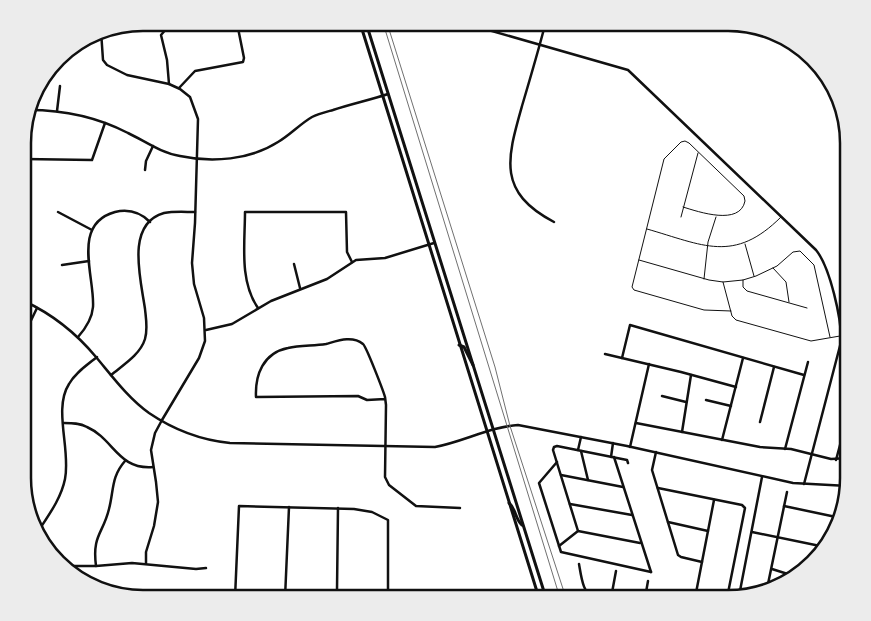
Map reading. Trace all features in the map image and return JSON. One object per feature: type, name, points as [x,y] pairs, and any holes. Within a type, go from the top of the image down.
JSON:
[{"type":"main road","points":[[362,31],[536,590]]},
{"type":"main road","points":[[369,31],[543,590]]},
{"type":"main road","points":[[459,345],[464,347],[470,362],[475,368]]},
{"type":"main road","points":[[508,502],[514,508],[519,522],[523,525]]},
{"type":"street","points":[[164,31],[161,35],[167,60],[169,84]]},
{"type":"street","points":[[179,88],[195,71],[242,62],[244,58],[239,31]]},
{"type":"street","points":[[492,31],[628,70],[823,258],[833,292],[840,330]]},
{"type":"street","points":[[543,31],[513,140],[510,168],[514,184],[521,196],[538,213],[554,222]]},
{"type":"street","points":[[101,40],[103,60],[107,65],[136,78],[169,84],[179,88],[190,97],[197,114],[198,123],[192,271],[206,330],[205,340],[202,353],[162,420],[152,444],[151,450],[158,502],[154,526],[146,552],[146,563]]},
{"type":"street","points":[[57,112],[60,86]]},
{"type":"street","points":[[36,110],[80,115],[105,123],[175,155],[226,159],[258,152],[279,142],[313,117],[349,104],[388,94]]},
{"type":"street","points":[[31,159],[92,160],[105,123]]},
{"type":"street","points":[[145,170],[146,161],[153,146]]},
{"type":"street","points":[[58,212],[92,230]]},
{"type":"street","points":[[78,337],[89,323],[93,307],[88,245],[92,230],[102,218],[116,212],[134,212],[150,222]]},
{"type":"street","points":[[112,376],[136,354],[145,339],[146,324],[138,250],[140,237],[150,222],[156,217],[166,213],[195,212]]},
{"type":"street","points":[[258,308],[254,303],[245,277],[245,212],[346,212],[347,252],[352,262]]},
{"type":"street","points":[[206,330],[232,324],[258,308],[300,288],[327,279],[352,262],[362,259],[384,258],[434,243]]},
{"type":"street","points":[[62,265],[89,261]]},
{"type":"street","points":[[294,264],[300,288]]},
{"type":"street","points":[[31,305],[60,322],[78,337],[140,406],[186,434],[220,442],[435,447],[494,429],[518,425],[656,452],[762,477],[804,484],[840,486]]},
{"type":"street","points":[[31,320],[37,308]]},
{"type":"street","points":[[622,358],[630,325],[804,376]]},
{"type":"street","points":[[385,399],[366,400],[358,396],[256,397],[256,384],[259,370],[264,362],[280,350],[289,347],[326,344],[340,339],[358,341],[367,349],[385,399],[385,477],[389,485],[416,506],[460,508]]},
{"type":"street","points":[[804,484],[840,349]]},
{"type":"street","points":[[605,354],[736,387]]},
{"type":"street","points":[[42,525],[64,486],[67,463],[63,397],[67,386],[74,377],[97,357]]},
{"type":"street","points":[[722,440],[743,358]]},
{"type":"street","points":[[785,449],[808,362]]},
{"type":"street","points":[[630,447],[649,364]]},
{"type":"street","points":[[760,422],[774,367]]},
{"type":"street","points":[[682,432],[691,375]]},
{"type":"street","points":[[662,396],[686,402]]},
{"type":"street","points":[[706,400],[730,406]]},
{"type":"street","points":[[64,423],[80,424],[92,429],[125,461],[140,467],[153,466]]},
{"type":"street","points":[[636,423],[760,447],[785,449],[840,459]]},
{"type":"street","points":[[581,437],[580,450],[588,480]]},
{"type":"street","points":[[557,462],[539,483],[561,552],[651,572],[624,487],[612,457],[613,444]]},
{"type":"street","points":[[836,460],[840,445]]},
{"type":"street","points":[[578,530],[553,450],[555,446],[627,460],[628,463]]},
{"type":"street","points":[[656,452],[652,470],[679,556],[702,562]]},
{"type":"street","points":[[96,566],[95,543],[107,515],[115,476],[125,461]]},
{"type":"street","points":[[561,475],[624,487]]},
{"type":"street","points":[[740,589],[762,477]]},
{"type":"street","points":[[658,488],[742,506],[745,510],[729,590]]},
{"type":"street","points":[[768,582],[787,492]]},
{"type":"street","points":[[697,590],[714,500]]},
{"type":"street","points":[[570,504],[632,515]]},
{"type":"street","points":[[235,590],[239,506],[365,510],[388,520],[388,590]]},
{"type":"street","points":[[784,506],[833,516]]},
{"type":"street","points":[[285,590],[289,507]]},
{"type":"street","points":[[337,590],[338,508]]},
{"type":"street","points":[[668,522],[708,530]]},
{"type":"street","points":[[559,546],[578,530]]},
{"type":"street","points":[[578,530],[641,543]]},
{"type":"street","points":[[752,532],[817,546]]},
{"type":"street","points":[[74,566],[146,563],[196,569],[206,568]]},
{"type":"street","points":[[579,564],[586,590]]},
{"type":"street","points":[[771,569],[786,573]]},
{"type":"street","points":[[612,590],[616,571]]},
{"type":"street","points":[[646,590],[648,581]]},
{"type":"lane","points":[[683,206],[703,214],[724,216],[737,212],[744,206],[745,198],[698,151],[689,143],[683,141],[666,157],[660,172],[632,285],[634,290],[704,310],[731,312]]},
{"type":"lane","points":[[681,217],[698,151]]},
{"type":"lane","points":[[704,278],[707,246],[716,216]]},
{"type":"lane","points":[[646,229],[717,247],[744,243],[763,234],[782,217]]},
{"type":"lane","points":[[744,243],[754,277]]},
{"type":"lane","points":[[638,260],[723,282],[754,277],[773,268],[795,251],[800,251],[814,265],[830,337]]},
{"type":"lane","points":[[773,268],[786,282],[789,292],[788,303]]},
{"type":"lane","points":[[743,280],[747,291],[807,308]]},
{"type":"lane","points":[[723,282],[732,316],[736,320],[810,341],[840,336]]},
{"type":"tram line","points":[[386,31],[558,590]]},
{"type":"railway","points":[[390,31],[495,367],[510,426],[563,590]]}]
